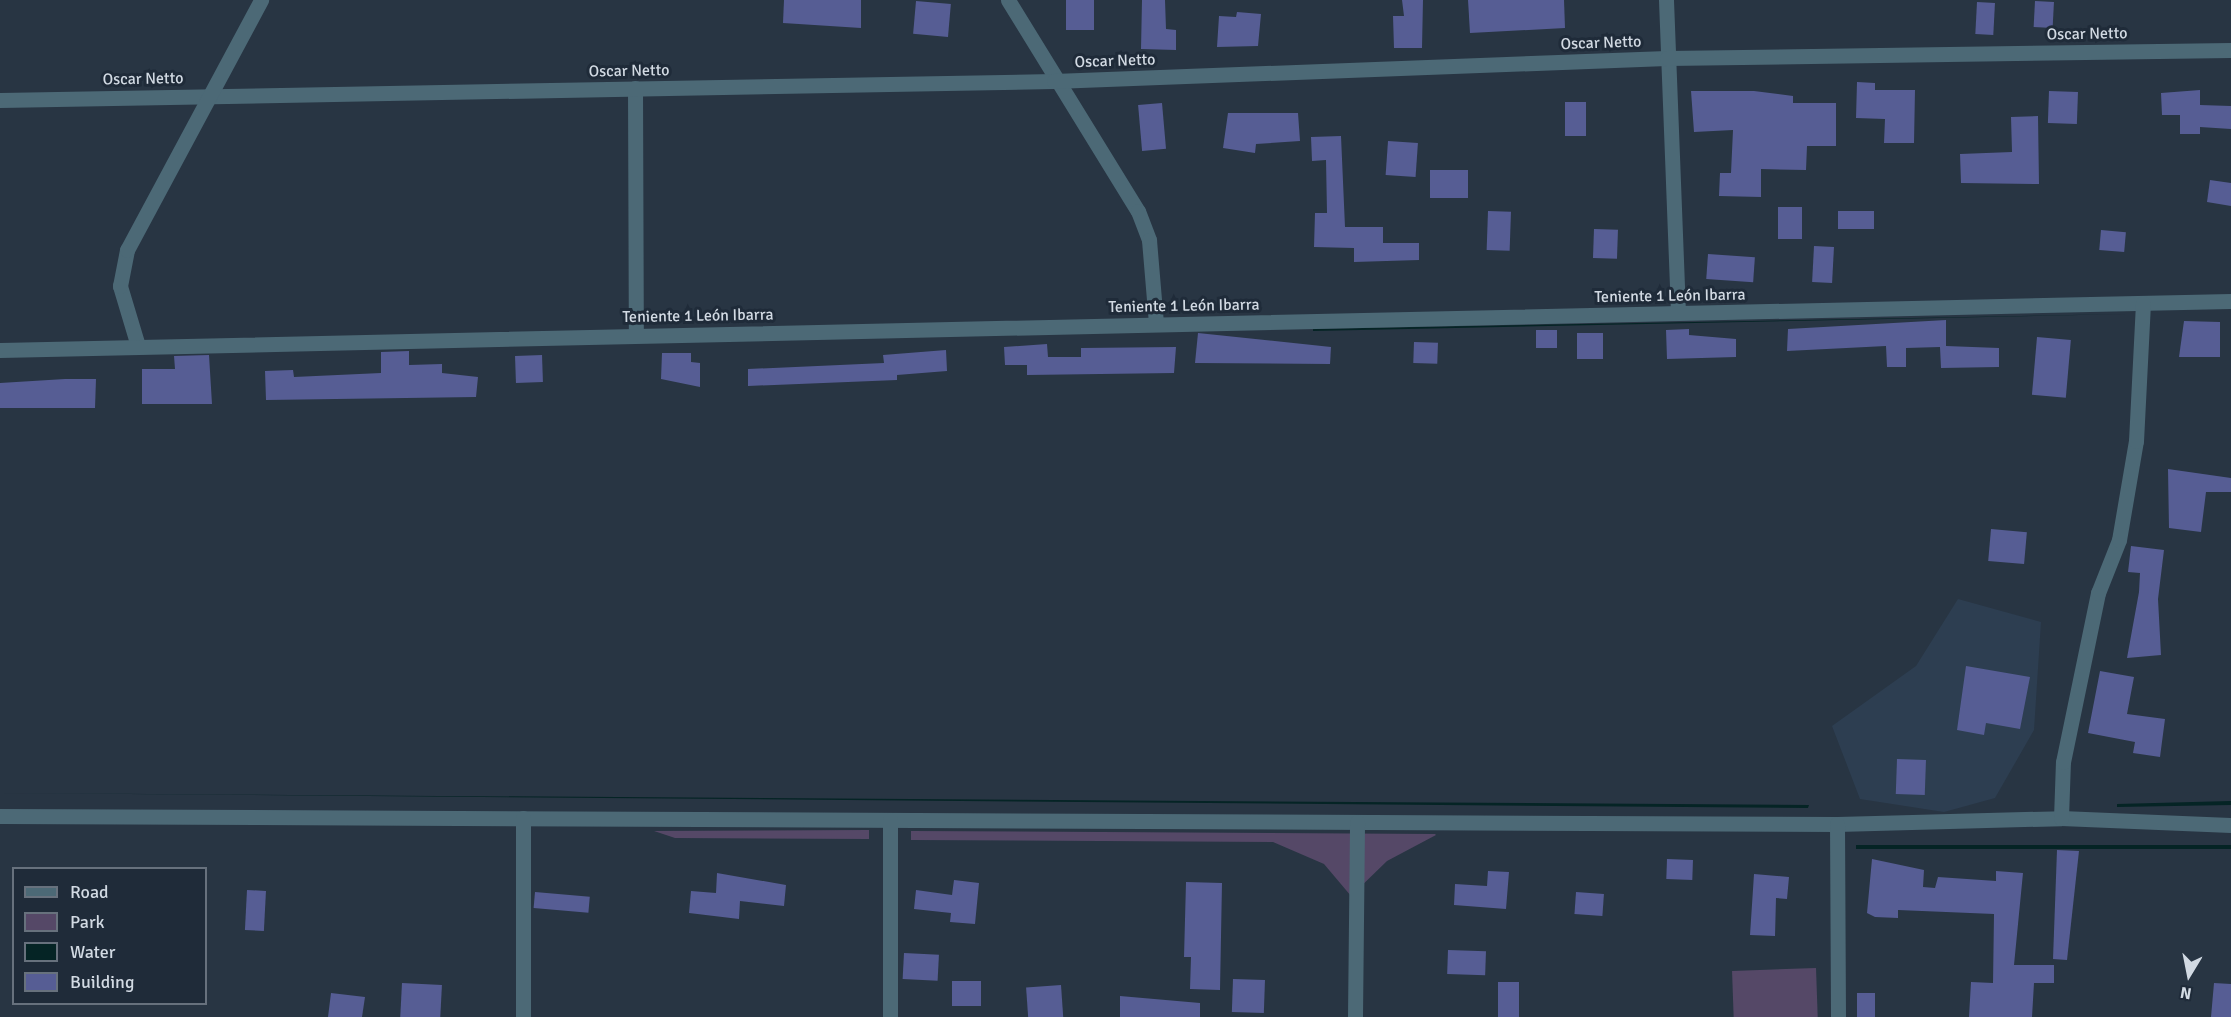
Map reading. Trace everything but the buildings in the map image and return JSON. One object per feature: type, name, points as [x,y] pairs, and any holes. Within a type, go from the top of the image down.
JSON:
[{"type":"street","points":[[138,346],[120,286],[127,250],[205,96],[261,0]]},
{"type":"street","points":[[1008,0],[1054,81],[1138,211],[1149,240],[1156,324]]},
{"type":"street","points":[[1666,0],[1678,313]]},
{"type":"street","name":"Oscar Netto","points":[[0,100],[1054,81],[1667,58],[2231,50]]},
{"type":"street","points":[[635,88],[636,335]]},
{"type":"street","name":"Teniente 1 León Ibarra","points":[[0,350],[2231,301]]},
{"type":"street","points":[[2061,818],[2063,762],[2098,593],[2119,540],[2136,441],[2143,303]]},
{"type":"street","points":[[0,816],[1837,824],[2061,818],[2132,825],[2231,825]]},
{"type":"street","points":[[523,818],[523,1017]]},
{"type":"street","points":[[890,820],[890,1017]]},
{"type":"street","points":[[1355,1017],[1357,822]]},
{"type":"street","points":[[1837,824],[1838,1017]]},
{"type":"shaded area","points":[[1958,599],[2041,622],[2034,730],[1995,798],[1944,812],[1860,799],[1832,726],[1916,666]]},
{"type":"green space","points":[[869,830],[869,839],[675,838],[654,831]]},
{"type":"green space","points":[[911,831],[1436,835],[1387,861],[1351,896],[1324,864],[1273,842],[911,840]]},
{"type":"green space","points":[[1816,968],[1818,1017],[1734,1017],[1732,971]]},
{"type":"water","points":[[2126,314],[1313,331],[1313,329]]},
{"type":"water","points":[[0,793],[1809,805],[1808,808]]},
{"type":"water","points":[[2231,801],[2231,805],[2117,807],[2117,804]]},
{"type":"water","points":[[1856,845],[2231,845],[2231,849],[1856,849]]}]
